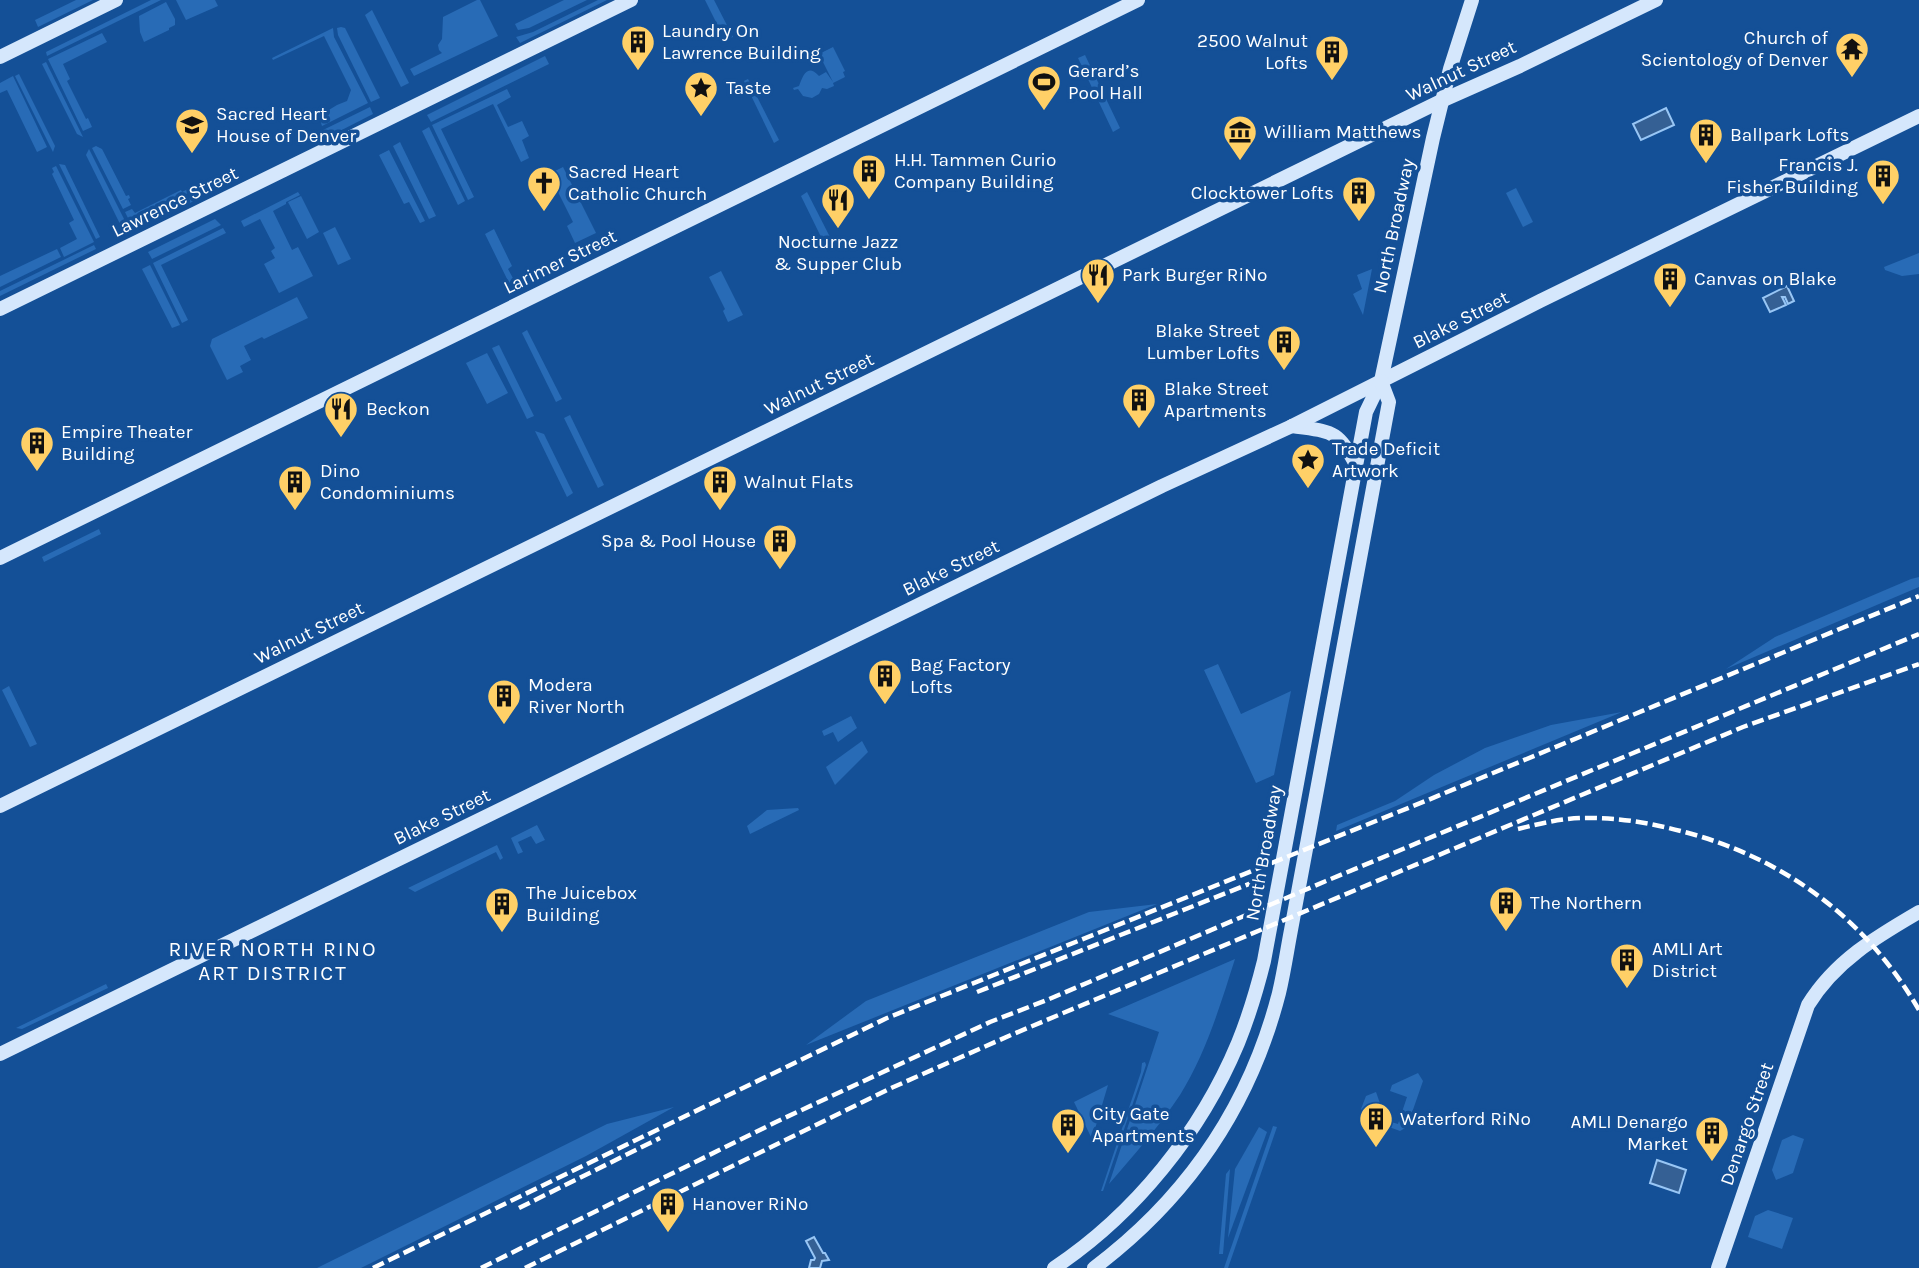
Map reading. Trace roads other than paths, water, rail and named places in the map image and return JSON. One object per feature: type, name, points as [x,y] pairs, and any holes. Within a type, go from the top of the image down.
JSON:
[{"type":"street","points":[[0,57],[116,0]]},
{"type":"street","name":"Lawrence Street","points":[[0,309],[631,0]]},
{"type":"street","name":"Larimer Street","points":[[0,558],[1138,0]]},
{"type":"street","name":"North Broadway","points":[[1054,1268],[1124,1211],[1170,1159],[1214,1092],[1246,1024],[1264,961],[1366,412],[1381,381],[1441,101],[1472,0]]},
{"type":"street","name":"Walnut Street","points":[[0,806],[1441,101],[1656,0]]},
{"type":"street","name":"Blake Street","points":[[0,1055],[1142,496],[1292,426],[1540,301],[1919,116]]},
{"type":"street","name":"North Broadway","points":[[1094,1268],[1130,1240],[1207,1154],[1241,1095],[1273,1014],[1289,942],[1389,402],[1381,381]]},
{"type":"street","points":[[1292,426],[1325,431],[1336,436],[1346,446],[1356,466]]},
{"type":"street","name":"Denargo Street","points":[[1718,1268],[1808,1005],[1843,963],[1869,941],[1919,912]]},
{"type":"railway","points":[[373,1268],[887,1018],[1428,800],[1919,596]]},
{"type":"railway","points":[[481,1268],[776,1122],[990,1022],[1919,634]]},
{"type":"railway","points":[[525,1268],[889,1089],[1011,1035],[1743,727],[1919,664]]},
{"type":"railway","points":[[1518,829],[1573,818],[1630,821],[1692,834],[1762,861],[1793,879],[1851,923],[1899,978],[1919,1010]]},
{"type":"railway","points":[[977,992],[1264,878]]},
{"type":"railway","points":[[519,1208],[660,1138]]},
{"type":"place","name":"Laundry On Lawrence Building","points":[[638,72]]},
{"type":"place","name":"Church of Scientology of Denver","points":[[1852,79]]},
{"type":"place","name":"2500 Walnut Lofts","points":[[1332,82]]},
{"type":"place","name":"Gerard’s Pool Hall","points":[[1044,112]]},
{"type":"place","name":"Taste","points":[[701,118]]},
{"type":"place","name":"Sacred Heart House of Denver","points":[[192,155]]},
{"type":"place","name":"William Matthews","points":[[1240,162]]},
{"type":"place","name":"Ballpark Lofts","points":[[1706,165]]},
{"type":"place","name":"H.H. Tammen Curio Company Building","points":[[869,201]]},
{"type":"place","name":"Francis J. Fisher Building","points":[[1883,206]]},
{"type":"place","name":"Sacred Heart Catholic Church","points":[[544,213]]},
{"type":"place","name":"Clocktower Lofts","points":[[1359,223]]},
{"type":"place","name":"Nocturne Jazz & Supper Club","points":[[838,230]]},
{"type":"place","name":"Park Burger RiNo","points":[[1098,305]]},
{"type":"place","name":"Canvas on Blake","points":[[1670,309]]},
{"type":"place","name":"Blake Street Lumber Lofts","points":[[1284,372]]},
{"type":"place","name":"Blake Street Apartments","points":[[1139,430]]},
{"type":"place","name":"Beckon","points":[[341,439]]},
{"type":"place","name":"Empire Theater Building","points":[[37,473]]},
{"type":"place","name":"Trade Deficit Artwork","points":[[1308,490]]},
{"type":"place","name":"Dino Condominiums","points":[[295,512]]},
{"type":"place","name":"Walnut Flats","points":[[720,512]]},
{"type":"place","name":"Spa & Pool House","points":[[780,571]]},
{"type":"place","name":"Bag Factory Lofts","points":[[885,706]]},
{"type":"place","name":"Modera River North","points":[[504,726]]},
{"type":"place","name":"The Northern","points":[[1506,933]]},
{"type":"place","name":"The Juicebox Building","points":[[502,934]]},
{"type":"place","name":"AMLI Art District","points":[[1627,990]]},
{"type":"place","name":"Waterford RiNo","points":[[1376,1149]]},
{"type":"place","name":"City Gate Apartments","points":[[1068,1155]]},
{"type":"place","name":"AMLI Denargo Market","points":[[1712,1163]]},
{"type":"place","name":"Hanover RiNo","points":[[668,1234]]},
{"type":"district","name":"RIVER NORTH RINO ART DISTRICT","points":[[273,961]]}]
